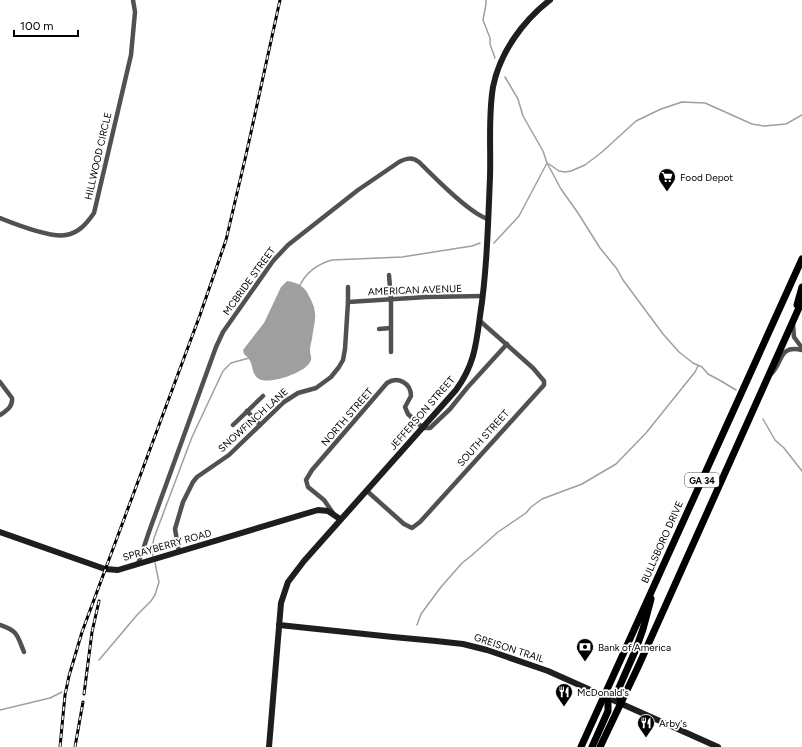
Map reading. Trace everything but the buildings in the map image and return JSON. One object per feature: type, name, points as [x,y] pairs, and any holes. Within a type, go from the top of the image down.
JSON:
[{"type":"main road","name":"BULLSBORO DRIVE","points":[[581,747],[802,259]]},
{"type":"main road","points":[[793,321],[802,287]]},
{"type":"main road","name":"GA 34","points":[[600,747],[621,704],[802,301]]},
{"type":"main road","points":[[621,704],[618,690],[636,649],[654,584]]},
{"type":"main road","points":[[592,747],[608,711],[608,704],[604,696]]},
{"type":"street","name":"HILLWOOD CIRCLE","points":[[0,218],[57,236],[66,235],[77,231],[87,223],[94,212],[131,55],[135,12],[133,0]]},
{"type":"street","name":"JEFFERSON STREET","points":[[269,747],[281,603],[288,582],[340,519],[423,428],[466,377],[476,348],[483,296],[488,219],[491,106],[496,77],[500,64],[519,31],[533,14],[550,0]]},
{"type":"street","name":"MCBRIDE STREET","points":[[138,564],[176,454],[223,332],[273,261],[288,245],[358,190],[405,159],[413,158],[419,162],[470,208],[482,217],[488,219]]},
{"type":"street","points":[[389,275],[391,300],[391,352]]},
{"type":"street","name":"SNOWFINCH LANE","points":[[179,552],[176,529],[183,502],[197,477],[229,455],[292,396],[316,388],[331,377],[339,367],[343,360],[345,349],[348,287]]},
{"type":"street","name":"AMERICAN AVENUE","points":[[348,302],[427,297],[483,296]]},
{"type":"street","name":"SOUTH STREET","points":[[367,490],[404,524],[412,528],[420,522],[544,385],[542,378],[507,344],[480,321]]},
{"type":"street","points":[[793,321],[794,337],[802,349]]},
{"type":"street","points":[[379,329],[391,328]]},
{"type":"street","points":[[423,428],[430,428],[450,409],[507,344]]},
{"type":"street","points":[[767,378],[776,370],[783,353],[789,349],[802,349]]},
{"type":"street","name":"NORTH STREET","points":[[333,513],[324,500],[307,483],[306,480],[312,470],[391,380],[402,380],[410,388],[411,396],[405,409],[408,414],[423,428]]},
{"type":"street","points":[[0,382],[12,398],[9,408],[0,415]]},
{"type":"street","points":[[233,425],[263,396]]},
{"type":"street","points":[[247,411],[260,425]]},
{"type":"street","name":"SPRAYBERRY ROAD","points":[[0,532],[105,569],[118,570],[318,510],[326,510],[333,513]]},
{"type":"street","points":[[333,513],[340,519]]},
{"type":"street","name":"GREISON TRAIL","points":[[279,624],[463,644],[487,650],[548,671],[718,747]]},
{"type":"street","points":[[0,625],[10,628],[17,634],[24,652]]},
{"type":"shaded area","points":[[287,281],[299,284],[304,288],[313,304],[315,318],[310,350],[311,359],[308,365],[296,373],[279,379],[259,379],[254,373],[250,361],[244,354],[243,350],[264,323],[281,287]]},
{"type":"waterway","points":[[486,0],[483,20],[490,38],[490,44],[495,58]]},
{"type":"waterway","points":[[505,77],[518,99],[523,116],[543,151],[547,163],[561,189],[600,248],[617,269],[623,280],[663,334],[679,352],[693,363],[702,367],[708,374],[736,390]]},
{"type":"waterway","points":[[549,164],[559,171],[565,172],[585,165],[602,152],[636,121],[661,109],[682,102],[705,103],[752,124],[764,126],[786,124],[802,115]]},
{"type":"waterway","points":[[494,243],[519,216],[547,163]]},
{"type":"waterway","points":[[300,285],[313,269],[332,260],[402,257],[472,246],[480,243]]},
{"type":"waterway","points":[[153,557],[152,549],[154,538],[192,437],[223,371],[231,363],[249,358]]},
{"type":"waterway","points":[[417,625],[421,614],[441,587],[462,563],[498,532],[526,513],[531,507],[542,499],[582,484],[616,464],[646,433],[695,372],[698,366]]},
{"type":"waterway","points":[[763,419],[775,440],[784,448],[802,471]]},
{"type":"waterway","points":[[99,660],[155,595],[159,582],[155,563]]},
{"type":"waterway","points":[[0,710],[50,698],[62,692]]},
{"type":"railway","points":[[60,747],[65,695],[82,632],[200,315],[226,240],[280,0]]},
{"type":"railway","points":[[84,694],[92,632],[99,601]]},
{"type":"railway","points":[[75,747],[83,702]]},
{"type":"place","name":"Food Depot","points":[[667,192]]},
{"type":"place","name":"Bank of America","points":[[585,662]]},
{"type":"place","name":"McDonald's","points":[[564,707]]},
{"type":"place","name":"Arby's","points":[[646,738]]}]
